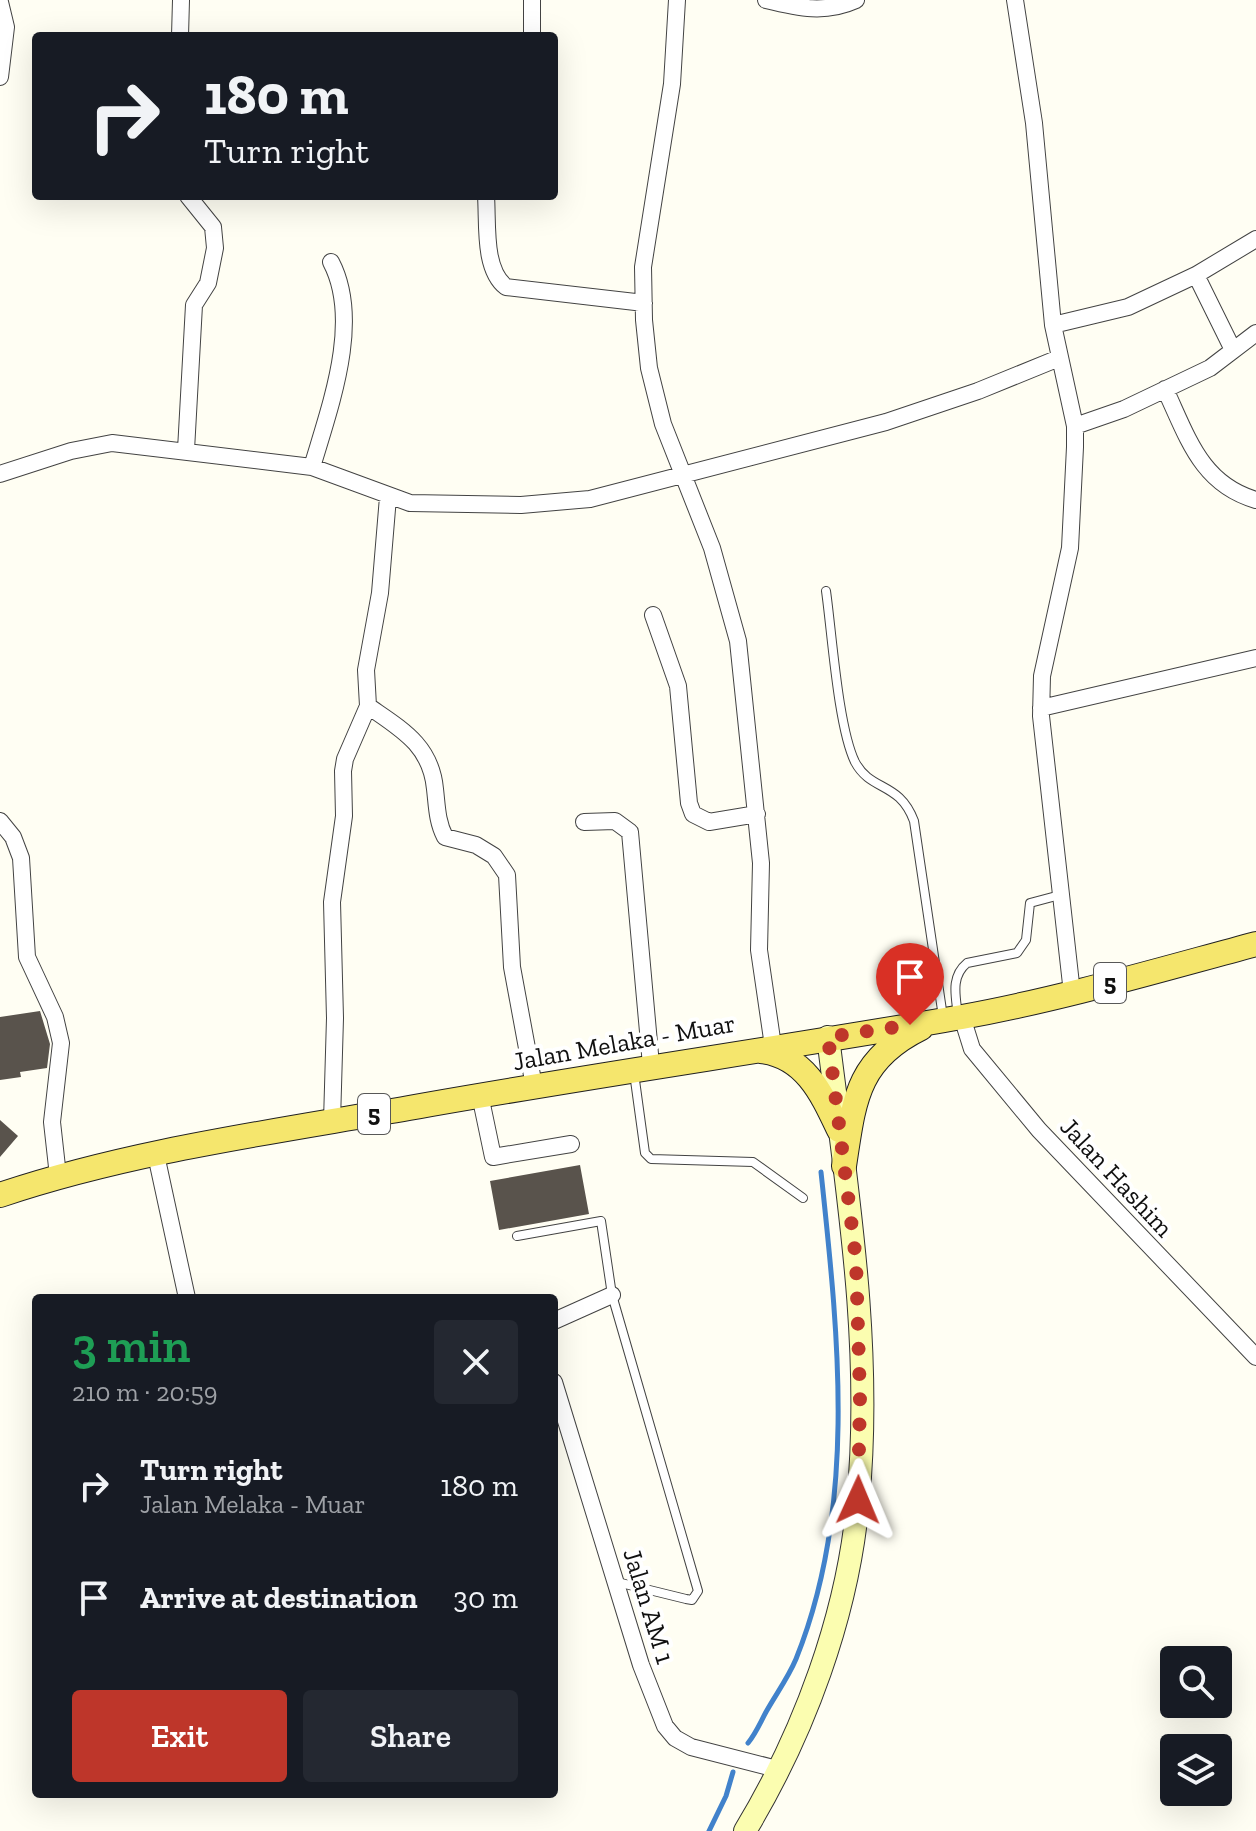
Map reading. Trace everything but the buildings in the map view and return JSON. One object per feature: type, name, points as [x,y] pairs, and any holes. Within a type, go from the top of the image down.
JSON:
[{"type":"main road","name":"Jalan Melaka - Muar","points":[[0,1195],[58,1176],[332,1121],[950,1018],[1072,993],[1256,944]]},
{"type":"main road","points":[[844,1166],[854,1102],[864,1076],[881,1053],[899,1039],[950,1018]]},
{"type":"main road","points":[[745,1831],[777,1769],[832,1635],[848,1569],[858,1500],[860,1397],[856,1260],[828,1037]]},
{"type":"main road","points":[[762,1048],[789,1059],[808,1075],[839,1130]]},
{"type":"street","points":[[180,32],[181,0]]},
{"type":"street","points":[[532,0],[532,32]]},
{"type":"street","points":[[677,0],[672,84],[643,267],[649,368],[681,474],[712,548],[738,641],[761,863],[759,950],[762,1048]]},
{"type":"street","points":[[766,0],[815,11],[838,8],[856,0]]},
{"type":"street","points":[[1015,0],[1034,123],[1053,325],[1075,426],[1070,548],[1042,676],[1041,708],[1064,895],[1072,993]]},
{"type":"street","points":[[0,2],[6,27],[0,77]]},
{"type":"street","points":[[186,450],[194,305],[208,283],[215,248],[213,227],[192,200]]},
{"type":"street","points":[[486,200],[492,267],[498,281],[506,287],[644,303]]},
{"type":"street","points":[[1053,325],[1128,307],[1196,275],[1256,239]]},
{"type":"street","points":[[312,467],[335,377],[345,299],[341,281],[331,262]]},
{"type":"street","points":[[1196,275],[1233,350]]},
{"type":"street","points":[[1075,426],[1210,368],[1256,333]]},
{"type":"street","points":[[0,474],[93,445],[186,450],[312,467],[342,475],[388,497],[410,503],[521,505],[590,499],[681,474],[810,445],[978,391],[1059,358]]},
{"type":"street","points":[[1165,389],[1190,443],[1219,484],[1256,500]]},
{"type":"street","points":[[332,1121],[335,1018],[332,902],[344,816],[343,771],[345,759],[368,706],[366,670],[380,593],[388,497]]},
{"type":"street","points":[[653,615],[678,686],[689,803],[693,814],[709,822],[757,814]]},
{"type":"street","points":[[1041,708],[1256,658]]},
{"type":"street","points":[[368,706],[407,732],[433,767],[439,826],[445,837],[485,850],[494,856],[507,875],[512,967],[534,1086]]},
{"type":"street","points":[[0,821],[13,837],[21,858],[27,957],[55,1017],[61,1043],[52,1122],[58,1176]]},
{"type":"street","points":[[584,822],[615,821],[630,832],[642,1067]]},
{"type":"street","name":"Jalan Hashim","points":[[950,1018],[1039,1130],[1256,1357]]},
{"type":"street","points":[[480,1095],[493,1157],[571,1144]]},
{"type":"street","points":[[156,1155],[186,1294]]},
{"type":"street","points":[[558,1319],[612,1295]]},
{"type":"street","name":"Jalan AM 1","points":[[558,1395],[659,1715],[675,1738],[691,1747],[777,1769]]},
{"type":"lane","points":[[826,591],[848,743],[866,776],[896,791],[908,804],[914,821],[940,991],[950,1018]]},
{"type":"lane","points":[[950,1018],[957,976],[967,963],[1010,955],[1022,948],[1030,903],[1064,895]]},
{"type":"lane","points":[[940,991],[955,990]]},
{"type":"lane","points":[[642,1067],[645,1153],[651,1159],[753,1162],[803,1198]]},
{"type":"lane","points":[[517,1236],[601,1221],[612,1295],[698,1591],[692,1600],[616,1582]]},
{"type":"waterway","points":[[748,1743],[796,1659],[816,1600],[836,1480],[837,1356],[821,1172]]},
{"type":"waterway","points":[[709,1831],[726,1796],[733,1772]]},
{"type":"route","points":[[858,1500],[860,1397],[856,1260],[828,1037],[910,1025]]}]
